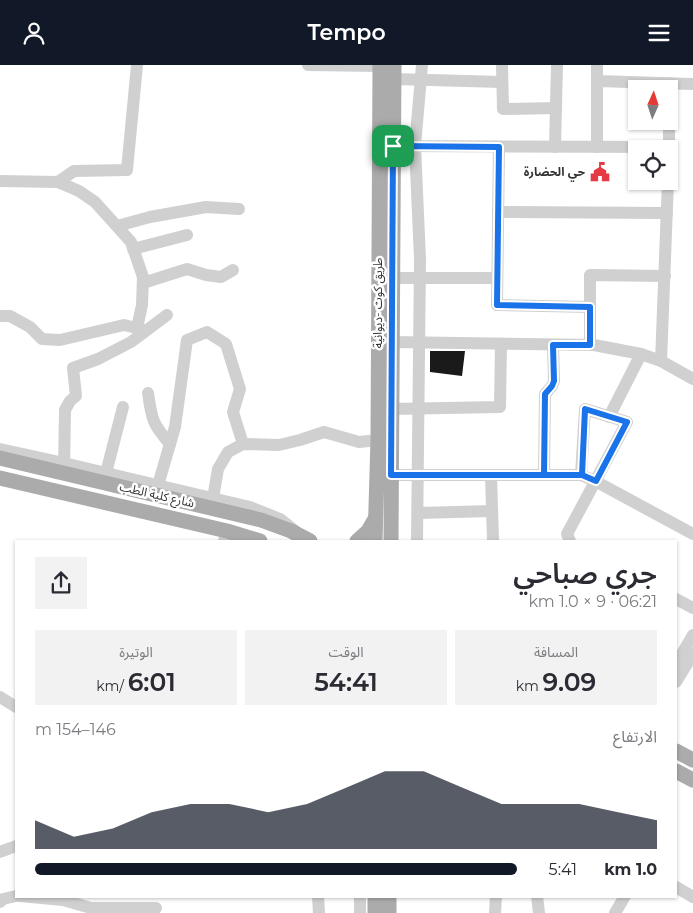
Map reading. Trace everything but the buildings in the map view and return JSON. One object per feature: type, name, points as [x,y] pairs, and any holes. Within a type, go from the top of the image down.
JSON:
[{"type":"main road","name":"طريق كوت -ديوانية","points":[[387,69],[393,146],[392,539]]},
{"type":"main road","name":"طريق كوت -ديوانية","points":[[374,540],[387,69]]},
{"type":"main road","name":"شارع كلية الطب","points":[[0,458],[64,468],[121,487],[260,520],[291,531],[308,540]]},
{"type":"main road","name":"شارع كلية الطب","points":[[0,478],[117,506],[225,536],[244,539]]},
{"type":"main road","points":[[117,506],[121,487]]},
{"type":"main road","points":[[358,540],[368,531],[375,519]]},
{"type":"main road","points":[[683,775],[686,756]]},
{"type":"main road","points":[[375,898],[375,913]]},
{"type":"main road","points":[[389,898],[389,913]]},
{"type":"street","points":[[58,182],[74,171],[127,170],[137,65]]},
{"type":"street","points":[[308,65],[387,69],[421,80],[502,82]]},
{"type":"street","points":[[417,540],[419,277],[415,147],[422,65]]},
{"type":"street","points":[[502,65],[503,109],[556,109]]},
{"type":"street","points":[[555,147],[557,65]]},
{"type":"street","points":[[596,147],[597,65]]},
{"type":"street","points":[[597,81],[628,82]]},
{"type":"street","points":[[678,83],[693,84]]},
{"type":"street","points":[[393,146],[628,147]]},
{"type":"street","points":[[499,147],[497,305],[590,307]]},
{"type":"street","points":[[0,181],[58,182],[79,191],[95,202],[130,242],[133,249],[143,277],[142,329]]},
{"type":"street","points":[[661,361],[668,190]]},
{"type":"street","points":[[117,227],[150,217],[206,207],[239,209]]},
{"type":"street","points":[[498,212],[667,213]]},
{"type":"street","points":[[133,249],[187,235]]},
{"type":"street","points":[[143,283],[187,269],[221,277],[234,270]]},
{"type":"street","points":[[590,345],[590,275],[665,276]]},
{"type":"street","points":[[392,278],[497,278]]},
{"type":"street","points":[[64,468],[65,410],[70,401],[76,396],[73,368],[98,359],[131,342],[142,329],[167,315]]},
{"type":"street","points":[[0,316],[10,316],[30,327],[42,339],[60,340],[124,325],[142,329]]},
{"type":"street","points":[[158,485],[175,427],[187,339],[207,332],[226,344],[240,389],[233,412],[243,444]]},
{"type":"street","points":[[392,342],[590,345],[641,354],[661,361],[693,379]]},
{"type":"street","points":[[391,409],[500,407],[501,344]]},
{"type":"street","points":[[544,475],[545,394],[554,381],[553,345]]},
{"type":"street","points":[[609,417],[641,354]]},
{"type":"street","points":[[148,393],[152,419],[170,444]]},
{"type":"street","points":[[106,473],[123,407]]},
{"type":"street","points":[[568,538],[627,422],[585,409],[582,475]]},
{"type":"street","points":[[213,498],[218,469],[228,452],[243,444],[279,445],[300,441],[324,432],[359,442],[378,440]]},
{"type":"street","points":[[0,449],[64,468],[106,473],[250,507],[280,519],[308,540]]},
{"type":"street","points":[[391,475],[582,475],[693,534]]},
{"type":"street","points":[[491,475],[493,540]]},
{"type":"street","points":[[418,513],[492,511]]},
{"type":"street","points":[[677,600],[693,608]]},
{"type":"street","points":[[677,663],[693,635]]},
{"type":"street","points":[[677,680],[692,658]]},
{"type":"street","points":[[0,697],[15,706]]},
{"type":"street","points":[[0,853],[15,846]]},
{"type":"street","points":[[677,888],[693,897]]},
{"type":"street","points":[[0,902],[3,899],[15,896]]},
{"type":"street","points":[[42,898],[63,900],[80,909],[156,906]]},
{"type":"street","points":[[318,898],[318,913]]},
{"type":"street","points":[[360,898],[360,913]]},
{"type":"street","points":[[495,913],[496,898]]},
{"type":"street","points":[[537,898],[539,913]]},
{"type":"street","points":[[615,913],[624,898]]},
{"type":"place","name":"حي الحضارة","points":[[600,172]]},
{"type":"route","points":[[393,146],[391,475],[432,474],[491,475],[544,475],[582,475],[596,481],[627,422],[585,409],[582,475],[544,475],[545,394],[554,381],[553,345],[590,345],[590,307],[497,305],[499,147],[393,146]]}]
